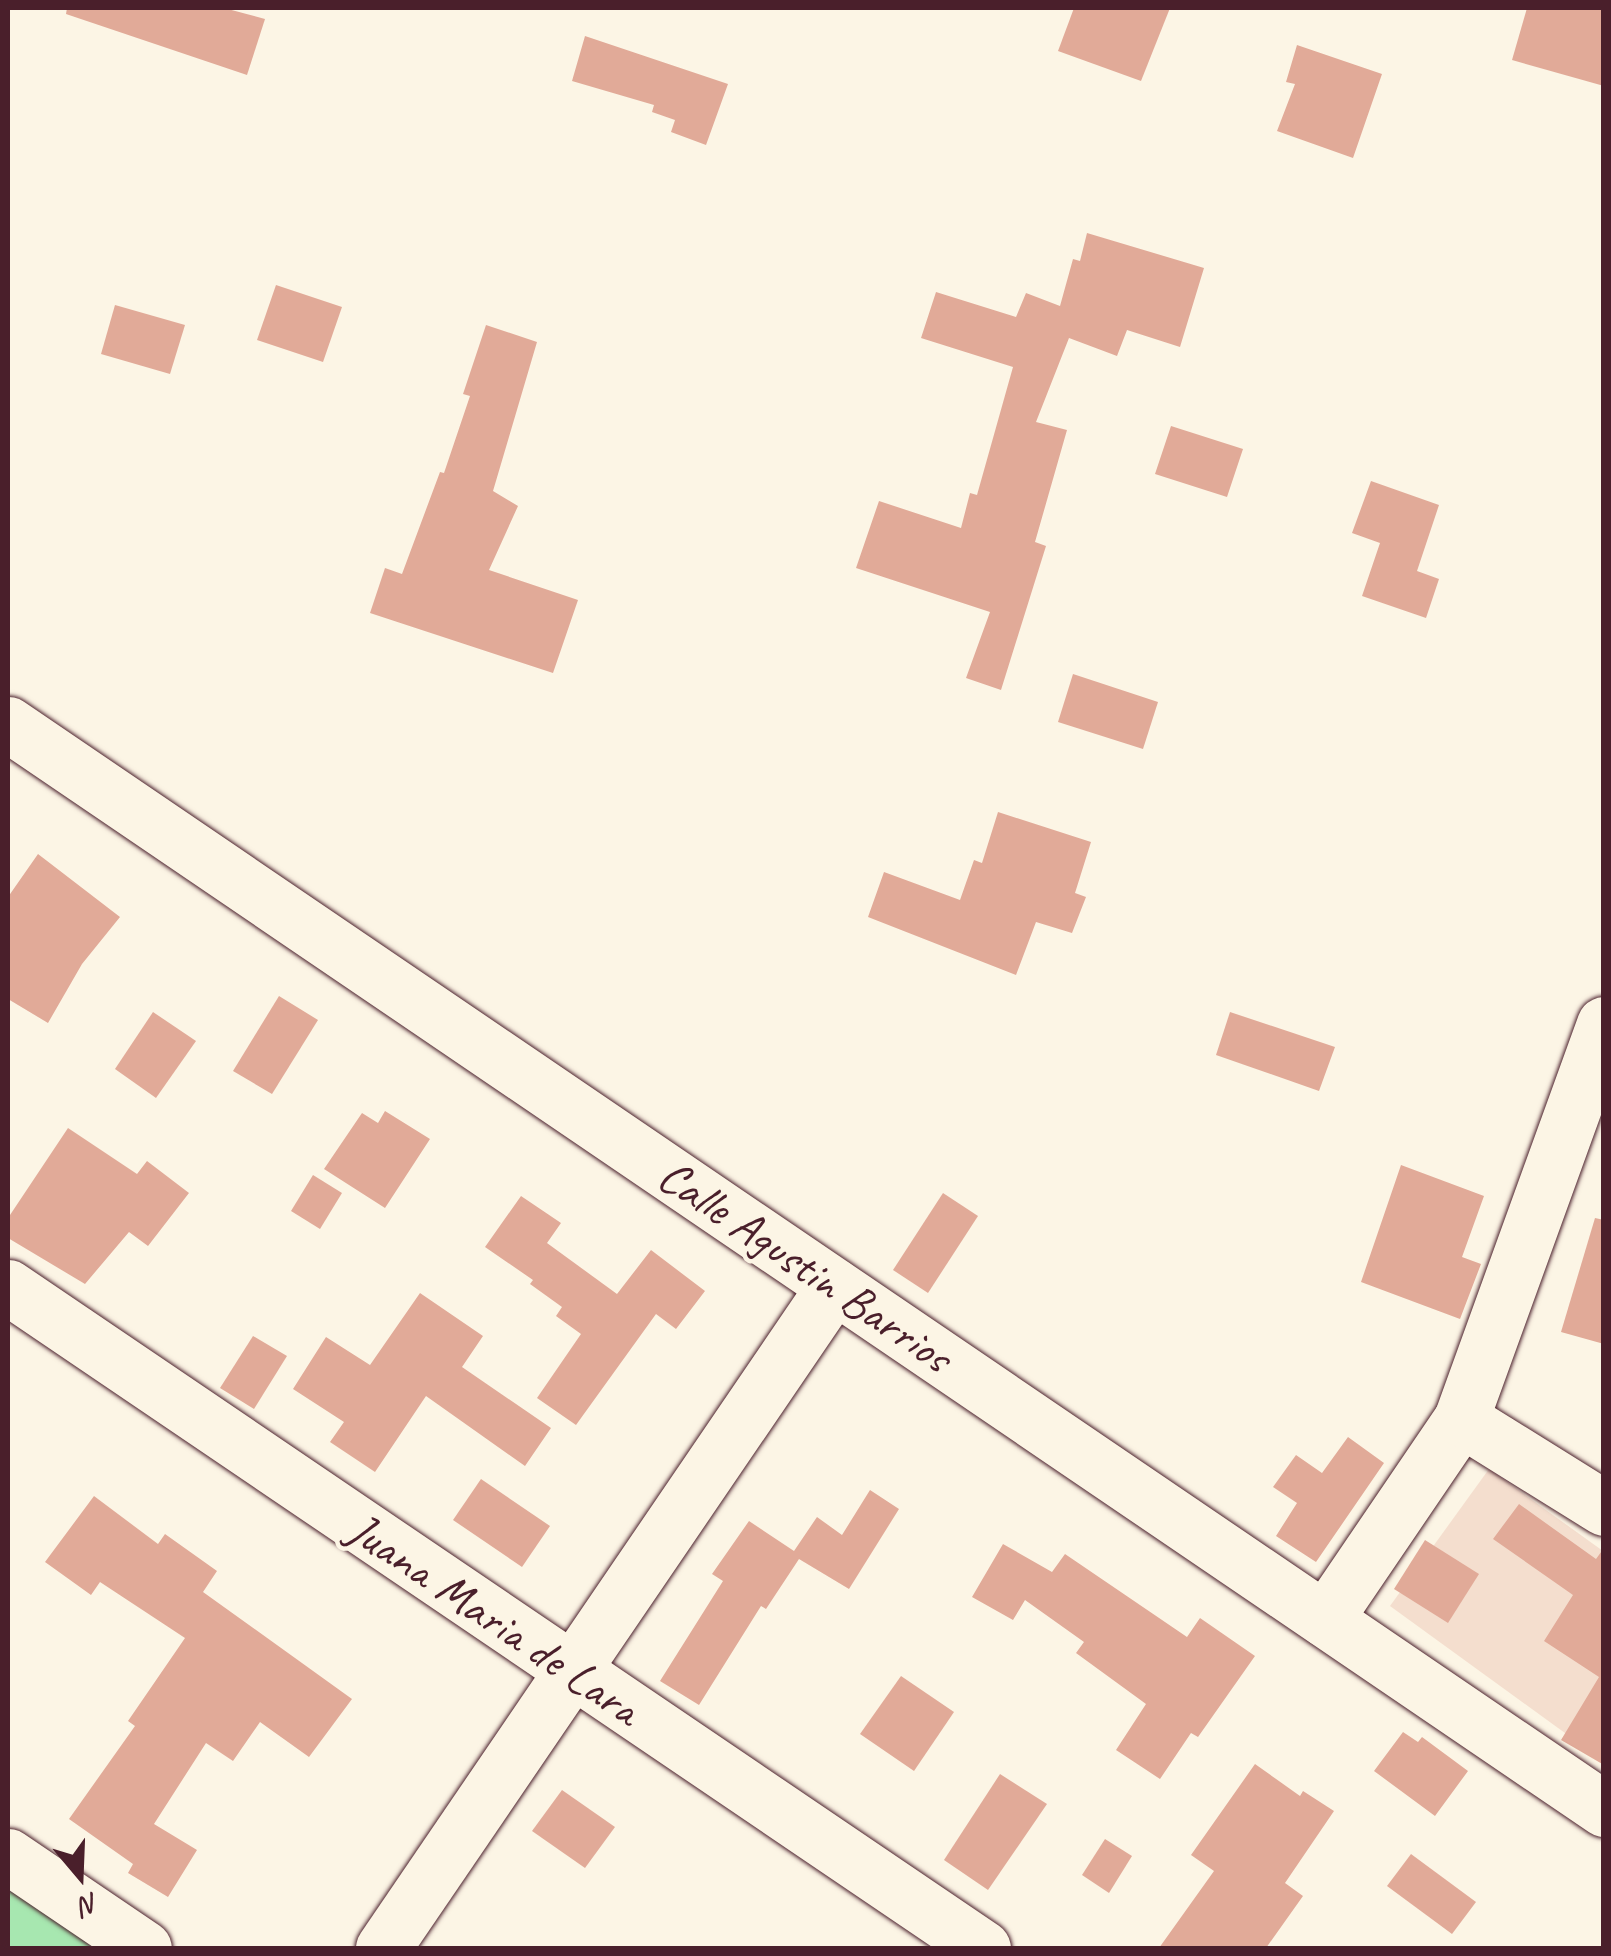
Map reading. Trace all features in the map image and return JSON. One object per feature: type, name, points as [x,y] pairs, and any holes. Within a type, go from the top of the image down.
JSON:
[{"type":"street","name":"Calle Agustin Barrios","points":[[8,724],[1604,1808]]},
{"type":"street","points":[[1324,1619],[1461,1419],[1604,1024]]},
{"type":"street","points":[[383,1948],[834,1286]]},
{"type":"street","name":"Juana Maria de Lara","points":[[8,1287],[983,1948]]},
{"type":"street","points":[[1461,1419],[1604,1508]]},
{"type":"street","points":[[8,1856],[144,1948]]},
{"type":"shaded area","points":[[1489,1469],[1603,1551],[1603,1703],[1576,1741],[1390,1606]]},
{"type":"green space","points":[[8,1886],[100,1948],[8,1948]]},
{"type":"building","points":[[67,8],[224,8],[265,19],[247,75],[66,14]]},
{"type":"building","points":[[1074,8],[1170,8],[1141,81],[1058,51]]},
{"type":"building","points":[[1527,8],[1604,8],[1604,86],[1512,60]]},
{"type":"building","points":[[585,36],[728,84],[706,145],[671,132],[675,120],[652,112],[654,105],[572,81]]},
{"type":"building","points":[[1297,45],[1382,74],[1353,158],[1277,131],[1295,84],[1286,82]]},
{"type":"building","points":[[1087,233],[1204,268],[1180,347],[1127,330],[1117,356],[1069,338],[1036,422],[1067,430],[1035,542],[1046,546],[1001,690],[966,678],[990,612],[856,568],[879,501],[961,528],[970,493],[977,495],[1013,367],[921,338],[936,292],[1016,317],[1026,293],[1060,306],[1073,259],[1080,261]]},
{"type":"building","points":[[276,285],[342,307],[323,362],[257,340]]},
{"type":"building","points":[[115,305],[185,325],[170,374],[101,354]]},
{"type":"building","points":[[486,325],[537,342],[493,491],[518,506],[489,570],[578,600],[553,673],[370,613],[385,568],[402,574],[440,472],[444,473],[470,396],[463,394]]},
{"type":"building","points":[[1171,426],[1243,449],[1227,497],[1155,474]]},
{"type":"building","points":[[1371,481],[1439,505],[1417,571],[1439,579],[1426,618],[1362,596],[1380,543],[1352,533]]},
{"type":"building","points":[[1073,674],[1158,702],[1143,749],[1058,722]]},
{"type":"building","points":[[998,812],[1091,842],[1075,893],[1086,897],[1072,933],[1036,922],[1016,975],[868,917],[884,872],[960,900],[974,860],[982,863]]},
{"type":"building","points":[[38,854],[120,917],[82,964],[48,1023],[8,999],[8,897]]},
{"type":"building","points":[[279,996],[318,1020],[272,1094],[233,1071]]},
{"type":"building","points":[[153,1012],[196,1041],[156,1098],[115,1069]]},
{"type":"building","points":[[1230,1012],[1335,1047],[1319,1091],[1216,1055]]},
{"type":"building","points":[[385,1111],[430,1139],[385,1208],[324,1169],[362,1113],[378,1123]]},
{"type":"building","points":[[68,1128],[137,1174],[147,1161],[189,1193],[148,1246],[129,1232],[85,1284],[8,1238],[8,1218]]},
{"type":"building","points":[[1401,1165],[1484,1196],[1462,1257],[1481,1264],[1460,1319],[1361,1282]]},
{"type":"building","points":[[313,1175],[342,1193],[320,1229],[291,1211]]},
{"type":"building","points":[[943,1193],[978,1216],[928,1293],[893,1270]]},
{"type":"building","points":[[521,1196],[561,1223],[547,1243],[617,1294],[651,1250],[705,1291],[676,1329],[656,1314],[576,1425],[537,1398],[581,1334],[556,1316],[562,1307],[530,1284],[533,1280],[485,1247]]},
{"type":"building","points":[[1595,1218],[1604,1220],[1604,1344],[1561,1332]]},
{"type":"building","points":[[420,1293],[483,1336],[462,1367],[551,1428],[525,1466],[426,1396],[375,1472],[330,1442],[344,1422],[293,1389],[326,1337],[370,1365]]},
{"type":"building","points":[[253,1336],[287,1356],[254,1409],[220,1388]]},
{"type":"building","points":[[1348,1437],[1384,1463],[1316,1562],[1276,1536],[1297,1503],[1273,1487],[1296,1455],[1322,1473]]},
{"type":"building","points":[[481,1479],[550,1526],[522,1567],[453,1520]]},
{"type":"building","points":[[870,1490],[899,1509],[849,1589],[799,1559],[766,1609],[761,1606],[699,1705],[660,1681],[723,1581],[712,1574],[749,1521],[794,1551],[817,1517],[842,1535]]},
{"type":"building","points":[[94,1496],[158,1544],[165,1534],[217,1571],[203,1592],[352,1699],[309,1757],[260,1722],[233,1761],[206,1743],[154,1824],[197,1850],[168,1897],[128,1873],[133,1864],[69,1819],[135,1726],[128,1721],[185,1638],[100,1582],[91,1595],[45,1562]]},
{"type":"building","points":[[1519,1504],[1596,1559],[1604,1548],[1604,1765],[1561,1740],[1599,1677],[1544,1641],[1573,1595],[1493,1539]]},
{"type":"building","points":[[1425,1540],[1479,1574],[1448,1623],[1394,1589]]},
{"type":"building","points":[[1003,1544],[1052,1572],[1065,1554],[1187,1637],[1200,1618],[1255,1656],[1198,1737],[1191,1733],[1160,1779],[1116,1750],[1146,1704],[1076,1653],[1084,1642],[1025,1600],[1013,1620],[972,1597]]},
{"type":"building","points":[[901,1676],[954,1712],[914,1771],[860,1734]]},
{"type":"building","points":[[1403,1732],[1418,1742],[1422,1737],[1468,1771],[1435,1816],[1374,1771]]},
{"type":"building","points":[[1255,1764],[1300,1796],[1303,1791],[1334,1811],[1285,1883],[1303,1896],[1266,1948],[1159,1948],[1214,1871],[1191,1855]]},
{"type":"building","points":[[1000,1774],[1047,1804],[988,1890],[944,1860]]},
{"type":"building","points":[[562,1790],[615,1827],[585,1868],[532,1831]]},
{"type":"building","points":[[1105,1839],[1132,1856],[1109,1893],[1082,1875]]},
{"type":"building","points":[[1411,1854],[1476,1902],[1452,1934],[1387,1886]]}]
